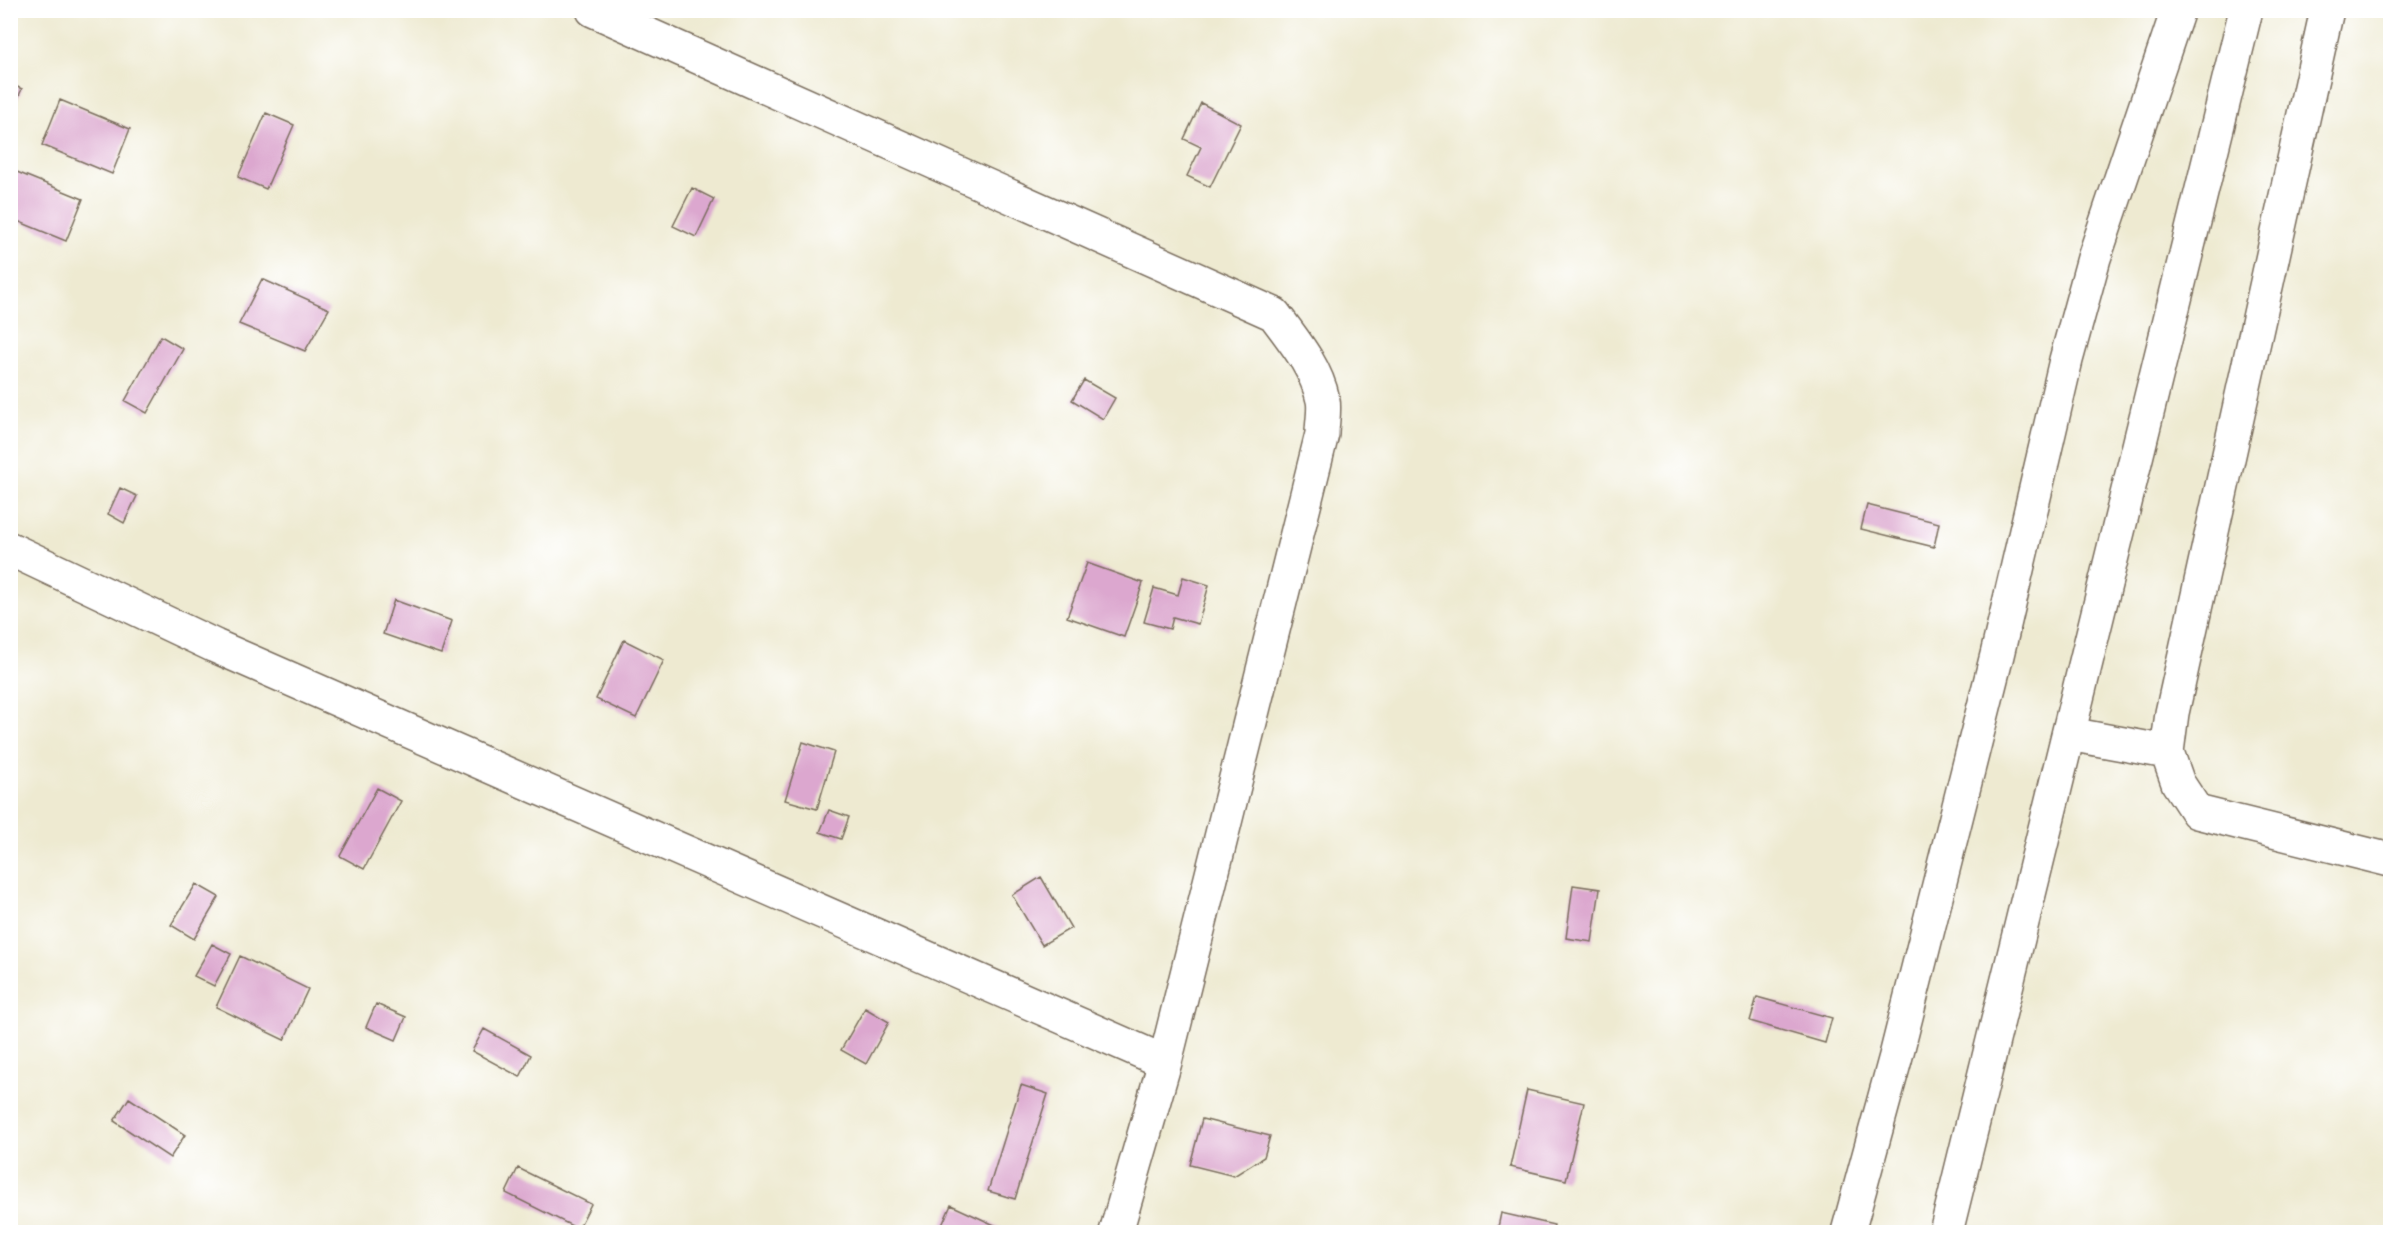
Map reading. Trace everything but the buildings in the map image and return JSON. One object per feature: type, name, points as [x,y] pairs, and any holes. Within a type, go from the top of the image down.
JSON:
[{"type":"street","points":[[593,10],[1274,314],[1300,348],[1313,371],[1324,402],[1322,434],[1165,1062],[1116,1233]]},
{"type":"street","points":[[1848,1233],[1899,1045],[1994,667],[2066,360],[2094,258],[2178,10]]},
{"type":"street","points":[[1946,1233],[2246,10]]},
{"type":"street","points":[[2327,10],[2172,713],[2167,752],[2178,783],[2197,812],[2391,860]]},
{"type":"street","points":[[10,549],[214,646],[1165,1062]]},
{"type":"street","points":[[2069,734],[2167,752]]}]
